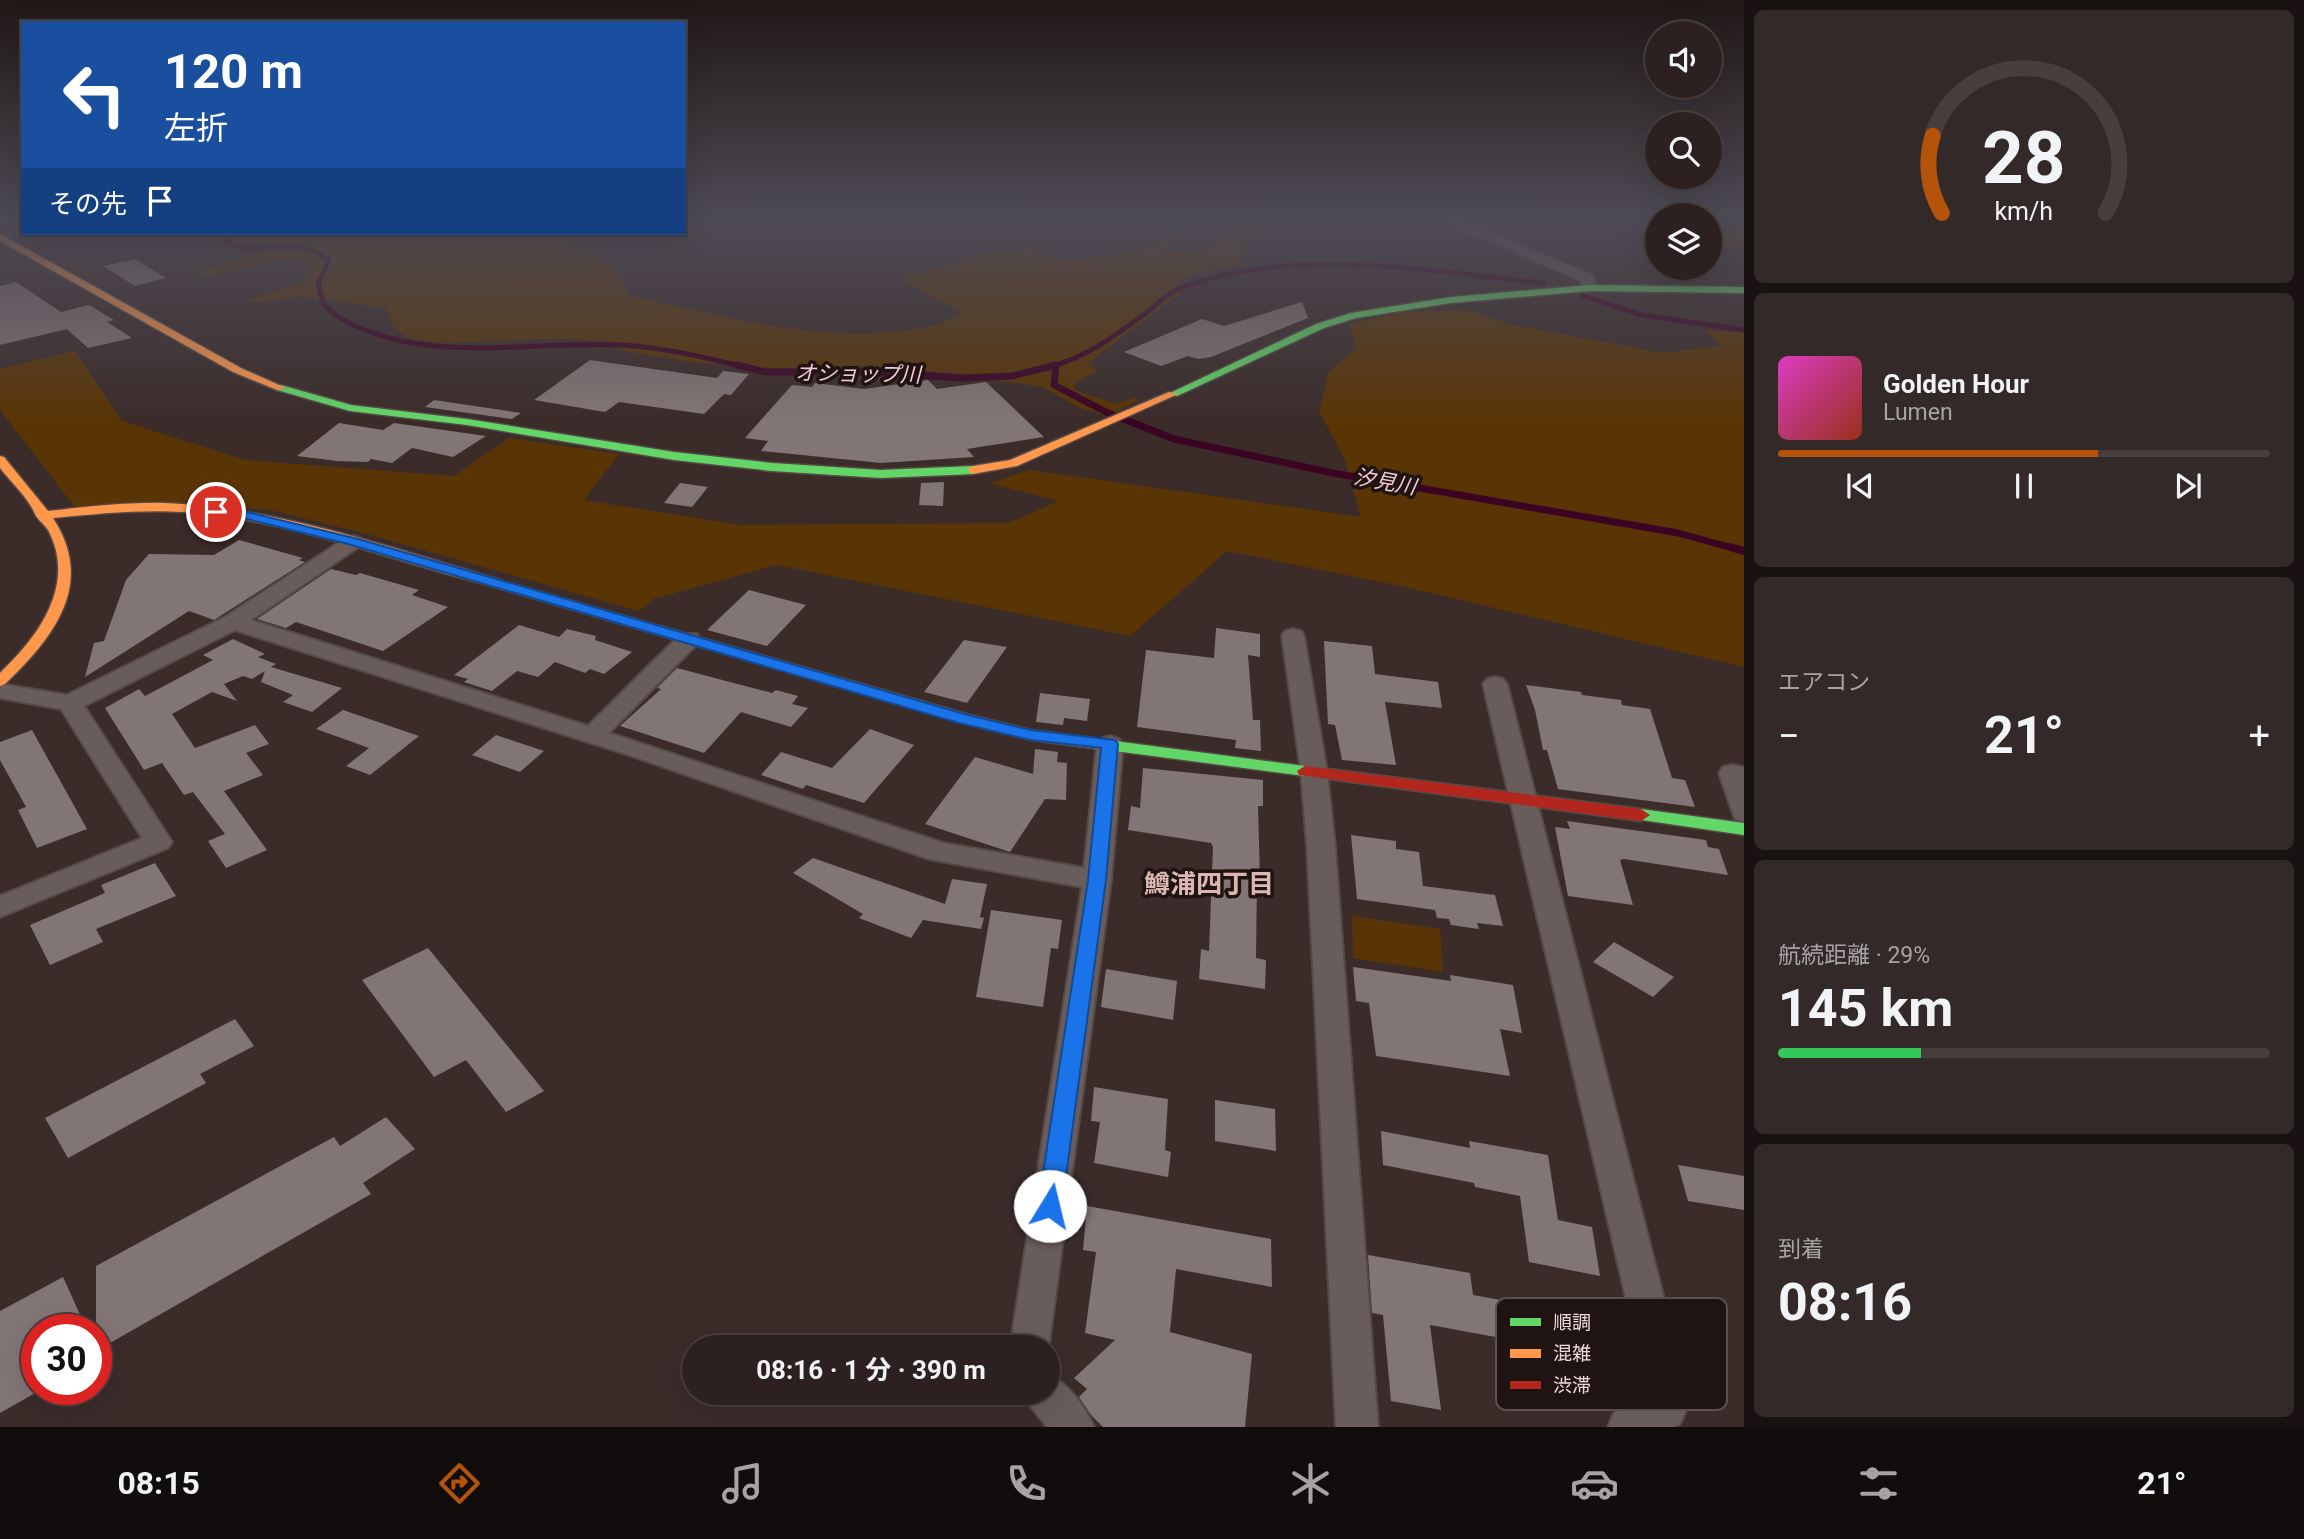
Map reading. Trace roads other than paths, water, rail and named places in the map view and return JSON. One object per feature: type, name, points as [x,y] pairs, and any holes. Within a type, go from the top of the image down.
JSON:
[{"type":"street","points":[[90,288],[237,370],[284,391],[350,408],[467,422],[674,456],[772,467],[881,474],[951,472],[1013,463],[1129,415],[1299,335],[1354,315],[1437,301],[1589,288],[1744,290]]},
{"type":"street","points":[[0,460],[61,544],[64,566],[64,589],[40,640],[21,664],[0,681]]},
{"type":"street","points":[[41,515],[163,507],[239,513],[353,542],[965,719],[1031,735],[1744,829]]},
{"type":"street","points":[[0,691],[70,703],[233,622],[353,542]]},
{"type":"street","points":[[233,622],[592,736],[939,852],[1097,880]]},
{"type":"street","points":[[1293,636],[1314,772],[1321,846],[1357,1427]]},
{"type":"street","points":[[592,736],[689,639]]},
{"type":"street","points":[[1495,684],[1645,1298]]},
{"type":"street","points":[[0,907],[158,842],[70,703]]},
{"type":"street","points":[[1032,1335],[1097,880],[1110,744]]},
{"type":"street","points":[[1744,775],[1732,773],[1744,813]]},
{"type":"street","points":[[1055,1405],[1073,1427]]},
{"type":"street","points":[[1629,1427],[1667,1410]]},
{"type":"waterway","name":"オショップ川","points":[[319,288],[324,304],[335,315],[381,336],[415,343],[484,348],[623,345],[684,353],[744,367]]},
{"type":"waterway","name":"オショップ川","points":[[1053,366],[1100,345],[1181,288]]},
{"type":"waterway","name":"オショップ川","points":[[1583,296],[1642,315],[1744,330]]},
{"type":"waterway","name":"オショップ川","points":[[737,365],[765,372],[871,372],[962,378],[1012,376],[1053,366]]},
{"type":"waterway","name":"汐見川","points":[[1053,366],[1056,365],[1054,385],[1108,413],[1174,439],[1333,473],[1678,533],[1736,549]]},
{"type":"waterway","name":"オショップ川","points":[[1049,367],[1053,366]]},
{"type":"waterway","name":"汐見川","points":[[1730,547],[1744,551]]},
{"type":"district","name":"鱒浦四丁目","points":[[1209,884]]}]
